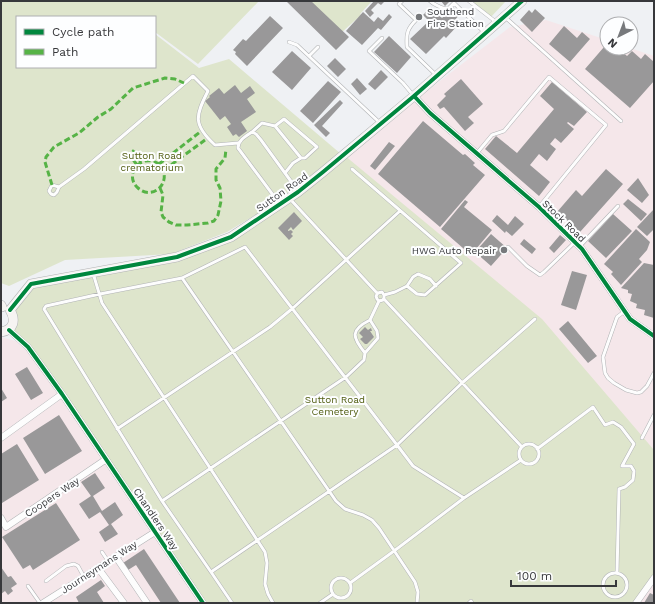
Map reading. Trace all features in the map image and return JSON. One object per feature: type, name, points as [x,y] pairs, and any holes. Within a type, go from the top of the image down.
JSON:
[{"type":"street","name":"Sutton Road","points":[[5,331],[14,324],[14,316],[4,308],[31,284],[176,257],[231,237],[298,192],[414,96],[522,1]]},
{"type":"street","name":"Stock Road","points":[[414,96],[430,113],[539,207],[577,245],[630,319],[654,336]]},
{"type":"street","name":"Chandlers Way","points":[[5,331],[28,348],[62,394],[105,460],[203,603]]},
{"type":"street","points":[[1,438],[62,394]]},
{"type":"street","name":"Coopers Way","points":[[1,518],[6,527],[105,460]]},
{"type":"street","name":"Journeymans Way","points":[[42,603],[155,532]]},
{"type":"street","points":[[116,557],[147,603]]},
{"type":"street","points":[[98,568],[124,603]]},
{"type":"street","points":[[636,603],[654,578]]},
{"type":"lane","points":[[402,1],[399,4],[416,20],[406,35],[407,47],[437,76]]},
{"type":"lane","points":[[430,1],[433,5],[445,9],[448,9],[454,3],[485,34]]},
{"type":"lane","points":[[469,1],[501,20],[558,65],[621,121]]},
{"type":"lane","points":[[382,38],[369,51],[403,83],[414,96]]},
{"type":"lane","points":[[289,42],[295,43],[381,124]]},
{"type":"lane","points":[[309,56],[318,47]]},
{"type":"lane","points":[[58,187],[84,169],[193,76],[208,92],[201,105],[198,120],[204,134],[215,145],[238,143],[262,123],[275,126],[301,158]]},
{"type":"lane","points":[[477,153],[492,135],[504,131],[549,77],[606,126],[539,207]]},
{"type":"lane","points":[[275,126],[284,119],[317,147],[305,158],[301,158],[293,163],[285,173]]},
{"type":"lane","points":[[252,132],[256,134],[298,192]]},
{"type":"lane","points":[[238,143],[238,148],[242,154],[280,204]]},
{"type":"lane","points":[[352,169],[461,263],[425,295],[417,294],[407,286]]},
{"type":"lane","points":[[289,198],[377,293],[380,292],[384,294],[395,292],[407,286],[413,277],[418,274],[430,279],[436,286]]},
{"type":"lane","points":[[508,247],[527,266],[540,275],[577,245],[618,206]]},
{"type":"lane","points":[[117,429],[270,327],[400,211]]},
{"type":"lane","points":[[232,603],[162,501],[44,309],[46,306],[182,278],[245,247],[413,466],[464,498]]},
{"type":"lane","points":[[93,272],[102,303],[265,552],[267,562],[265,584],[273,603]]},
{"type":"lane","points":[[182,278],[336,501],[345,509],[364,515],[372,520],[379,528],[415,582],[418,592],[417,603]]},
{"type":"lane","points":[[377,293],[376,298],[379,301]]},
{"type":"lane","points":[[384,294],[384,299],[522,447]]},
{"type":"lane","points":[[365,352],[355,340],[355,332],[361,325],[370,320],[379,301],[384,299]]},
{"type":"lane","points":[[625,311],[617,317],[603,357],[605,373],[614,383],[626,390],[636,393],[641,392],[647,386],[654,373]]},
{"type":"lane","points":[[211,572],[397,445],[462,383],[534,319]]},
{"type":"lane","points":[[162,501],[346,377],[364,360],[365,352],[378,338],[377,331],[370,320]]},
{"type":"lane","points":[[537,449],[593,407],[605,425],[614,422],[621,427],[634,444],[622,466],[631,466],[634,471],[633,480],[625,487],[619,489],[616,573]]},
{"type":"lane","points":[[642,438],[654,415]]},
{"type":"lane","points":[[522,447],[530,445],[537,449]]},
{"type":"lane","points":[[522,447],[519,455],[521,460],[528,464],[536,462],[538,456],[537,449]]},
{"type":"lane","points":[[350,582],[464,498],[521,460]]},
{"type":"lane","points":[[102,552],[108,561]]},
{"type":"lane","points":[[46,581],[66,566],[74,564],[78,566],[84,577]]},
{"type":"lane","points":[[616,573],[625,579],[626,589],[621,595],[612,596],[605,591],[603,582],[608,575],[616,573]]},
{"type":"lane","points":[[344,578],[350,582],[351,590],[343,598],[339,598],[333,594],[331,585],[336,579],[344,578]]},
{"type":"lane","points":[[28,586],[42,603]]},
{"type":"lane","points":[[320,603],[333,594]]},
{"type":"lane","points":[[469,603],[471,601],[472,603]]},
{"type":"shaded area","points":[[546,20],[599,37],[599,56],[639,56],[639,51],[654,56],[654,450],[344,155],[510,27]]},
{"type":"shaded area","points":[[1,337],[23,343],[201,603],[1,603]]},
{"type":"shaded area","points":[[654,584],[654,603],[637,603]]},
{"type":"green space","name":"Sutton Road crematorium","points":[[1,1],[259,1],[198,64],[156,33],[156,16],[16,16],[16,68],[156,68],[156,35],[199,68],[229,59],[341,154],[265,209],[227,232],[171,254],[65,260],[9,286],[1,283]]},
{"type":"green space","points":[[308,1],[372,1],[360,14],[361,15],[341,33]]},
{"type":"green space","points":[[469,1],[506,1],[490,18]]},
{"type":"green space","name":"Sutton Road Cemetery","points":[[344,155],[542,319],[654,450],[654,578],[636,603],[203,603],[28,347],[9,330],[10,310],[31,284],[177,257],[231,237]]},
{"type":"building","points":[[286,1],[311,1],[349,37],[336,50]]},
{"type":"building","points":[[374,1],[385,1],[381,5],[378,3],[371,10],[374,13],[370,17],[365,11]]},
{"type":"building","points":[[441,1],[450,1],[445,6]]},
{"type":"building","points":[[431,7],[442,18],[453,7],[460,14],[455,20],[459,24],[446,38],[444,36],[426,54],[410,39],[429,21],[423,15]]},
{"type":"building","points":[[535,9],[545,18],[532,32],[520,20],[529,10],[532,13]]},
{"type":"building","points":[[363,12],[374,22],[378,17],[383,21],[389,14],[392,17],[381,30],[378,28],[362,45],[346,31]]},
{"type":"building","points":[[270,16],[283,28],[247,66],[233,50],[243,39],[246,41]]},
{"type":"building","points":[[564,26],[577,38],[582,32],[590,39],[570,62],[549,44]]},
{"type":"building","points":[[389,36],[411,57],[397,73],[374,52]]},
{"type":"building","points":[[292,51],[311,68],[292,90],[272,72]]},
{"type":"building","points":[[599,53],[599,56],[638,56],[641,59],[645,54],[654,62],[654,81],[630,108],[585,69]]},
{"type":"building","points":[[335,58],[346,69],[338,77],[327,66]]},
{"type":"building","points":[[381,70],[388,77],[375,90],[368,84]]},
{"type":"building","points":[[357,78],[367,89],[360,95],[351,84]]},
{"type":"building","points":[[461,79],[483,104],[468,117],[474,123],[465,131],[444,107],[440,109],[437,105],[446,96],[444,94]]},
{"type":"building","points":[[328,81],[341,92],[313,123],[300,111]]},
{"type":"building","points":[[552,82],[587,112],[574,126],[568,122],[567,123],[574,129],[561,143],[555,138],[550,144],[556,149],[547,161],[539,154],[530,165],[550,182],[539,196],[485,149],[496,136],[517,153],[554,109],[540,96]]},
{"type":"building","points":[[235,85],[241,93],[250,86],[255,93],[247,99],[256,112],[241,122],[247,131],[239,137],[236,134],[233,136],[227,127],[231,124],[225,116],[220,120],[205,101],[219,88],[224,94]]},
{"type":"building","points":[[340,100],[343,103],[322,126],[330,133],[326,137],[314,125]]},
{"type":"building","points":[[423,121],[463,155],[465,154],[475,163],[473,165],[485,175],[440,227],[378,174]]},
{"type":"building","points":[[389,142],[395,146],[375,170],[370,166]]},
{"type":"building","points":[[606,169],[623,184],[580,232],[557,212],[576,190],[582,196]]},
{"type":"building","points":[[638,178],[649,195],[642,203],[627,190]]},
{"type":"building","points":[[628,199],[647,214],[641,221],[623,204]]},
{"type":"building","points":[[465,200],[468,202],[464,207],[492,230],[471,255],[441,229]]},
{"type":"building","points":[[654,209],[654,229],[647,236],[637,227]]},
{"type":"building","points":[[294,212],[302,221],[293,230],[291,227],[288,230],[293,232],[291,234],[293,236],[289,240],[278,228]]},
{"type":"building","points":[[613,214],[632,231],[606,258],[588,241]]},
{"type":"building","points":[[497,215],[508,225],[515,216],[524,224],[512,236],[506,231],[505,233],[492,221]]},
{"type":"building","points":[[636,229],[650,242],[647,250],[639,259],[642,262],[621,285],[611,274],[613,272],[604,264]]},
{"type":"building","points":[[491,234],[507,248],[491,266],[475,252]]},
{"type":"building","points":[[560,235],[566,240],[554,253],[549,248]]},
{"type":"building","points":[[524,239],[536,249],[532,254],[520,244]]},
{"type":"building","points":[[644,263],[654,265],[654,318],[644,315],[645,310],[636,308],[637,304],[630,301],[632,294],[628,293],[628,290],[621,288]]},
{"type":"building","points":[[572,271],[587,275],[576,310],[561,305]]},
{"type":"building","points":[[568,321],[597,356],[588,363],[559,329]]},
{"type":"building","points":[[365,327],[368,330],[371,328],[372,331],[370,331],[374,337],[367,344],[360,339],[363,337],[359,333]]},
{"type":"building","points":[[27,367],[43,393],[31,400],[15,374]]},
{"type":"building","points":[[1,388],[7,398],[1,402]]},
{"type":"building","points":[[59,415],[82,451],[45,474],[23,438]]},
{"type":"building","points":[[17,444],[39,480],[2,503],[1,454]]},
{"type":"building","points":[[95,473],[105,488],[93,496],[102,511],[115,502],[123,515],[111,524],[118,534],[105,542],[99,532],[109,525],[100,512],[89,519],[79,504],[91,496],[81,482]]},
{"type":"building","points":[[56,503],[80,540],[33,570],[30,565],[23,569],[2,537]]},
{"type":"building","points":[[144,549],[180,603],[161,603],[136,565],[128,570],[123,563]]},
{"type":"building","points":[[1,567],[8,577],[11,576],[17,584],[11,588],[13,591],[8,595],[5,591],[1,594]]},
{"type":"building","points":[[101,580],[105,586],[97,592],[104,603],[79,603],[76,597]]},
{"type":"building","points":[[650,593],[654,595],[654,603],[644,603]]},
{"type":"marked path","points":[[52,185],[45,162],[46,157],[54,147],[79,133],[98,117],[111,109],[133,88],[165,78],[175,79],[184,83]]},
{"type":"marked path","points":[[159,164],[152,161],[146,161],[140,163],[136,167],[132,177],[138,188],[144,192],[156,191],[163,182],[164,176],[163,170],[159,164],[200,132]]},
{"type":"marked path","points":[[164,170],[205,140]]},
{"type":"marked path","points":[[160,188],[163,195],[161,212],[163,217],[169,222],[176,225],[187,225],[214,221],[218,215],[221,201],[220,188],[216,180],[216,169],[225,158],[226,149]]},
{"type":"marked path","points":[[137,165],[129,154],[133,151],[141,162]]},
{"type":"cycle path","points":[[10,310],[31,284],[177,257],[231,237],[298,192],[323,172],[414,96],[522,1]]},
{"type":"cycle path","points":[[414,96],[430,113],[539,207],[582,249],[630,319],[654,336]]},
{"type":"cycle path","points":[[9,330],[28,347],[62,394],[203,603]]},
{"type":"place","name":"Southend Fire Station","points":[[419,17]]},
{"type":"place","name":"HWG Auto Repair","points":[[504,250]]}]
